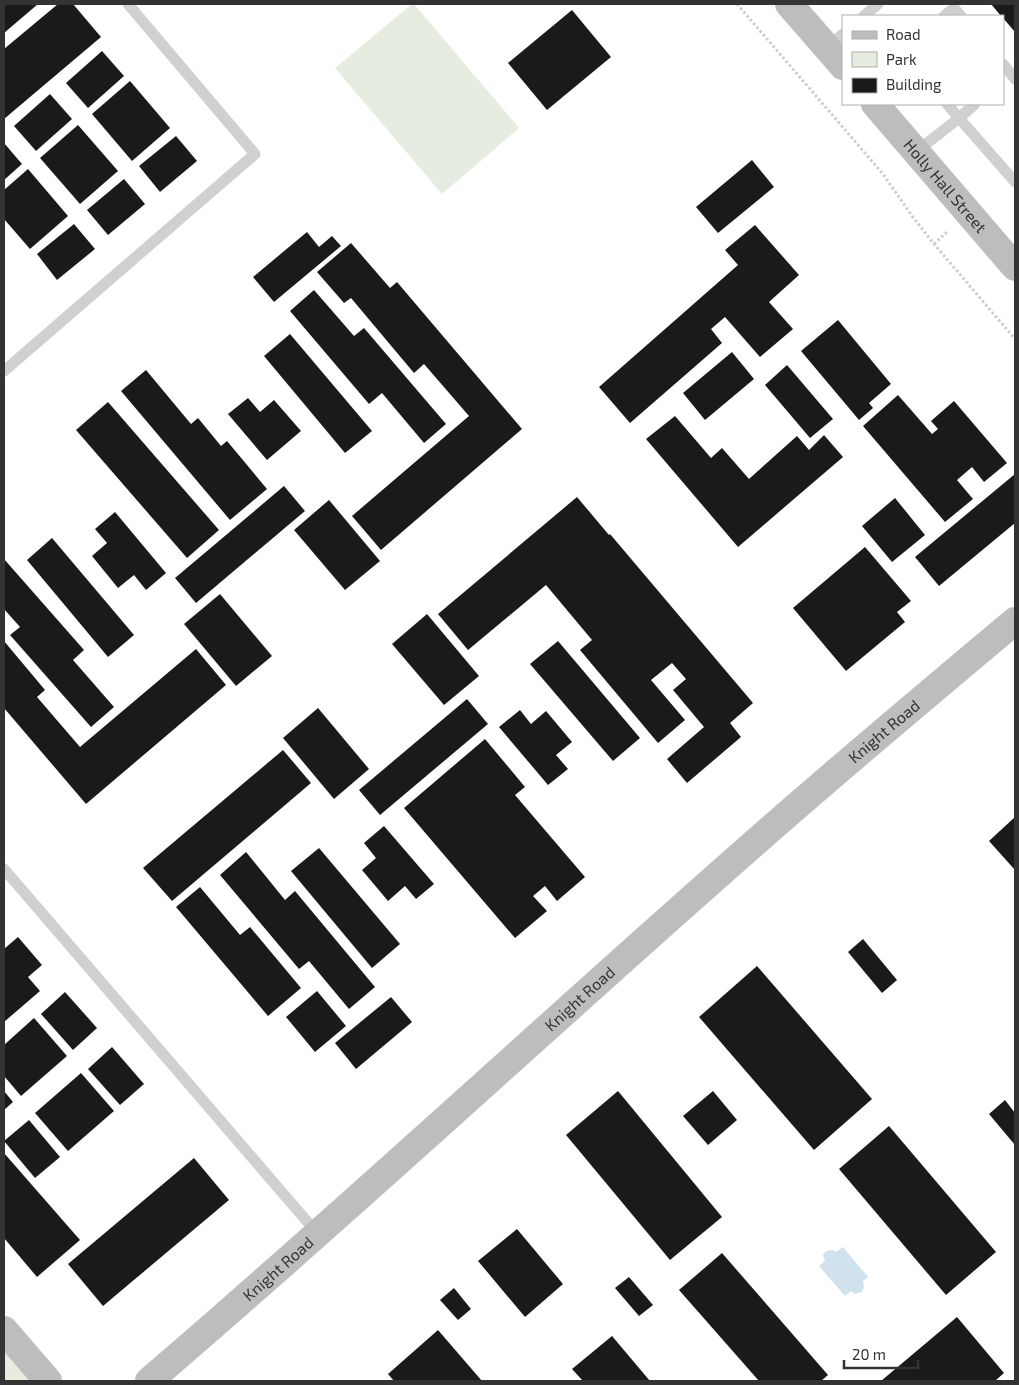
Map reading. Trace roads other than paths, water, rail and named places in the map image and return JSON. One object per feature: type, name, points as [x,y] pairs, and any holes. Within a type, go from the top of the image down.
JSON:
[{"type":"street","points":[[789,4],[838,49]]},
{"type":"street","name":"Holly Hall Street","points":[[876,105],[1014,264]]},
{"type":"street","name":"Knight Road","points":[[149,1381],[318,1234],[741,855],[853,757],[1015,621]]},
{"type":"street","points":[[4,1330],[48,1381]]},
{"type":"lane","points":[[4,371],[255,154],[128,4]]},
{"type":"lane","points":[[865,15],[878,4]]},
{"type":"lane","points":[[945,15],[954,8],[961,15]]},
{"type":"lane","points":[[1004,66],[1010,77]]},
{"type":"lane","points":[[948,105],[1015,182]]},
{"type":"lane","points":[[916,152],[974,105]]},
{"type":"lane","points":[[4,869],[318,1234]]},
{"type":"water","points":[[843,1247],[868,1277],[863,1281],[864,1288],[862,1292],[855,1294],[851,1291],[845,1296],[819,1266],[825,1261],[823,1255],[826,1251],[832,1250],[836,1252]]}]
